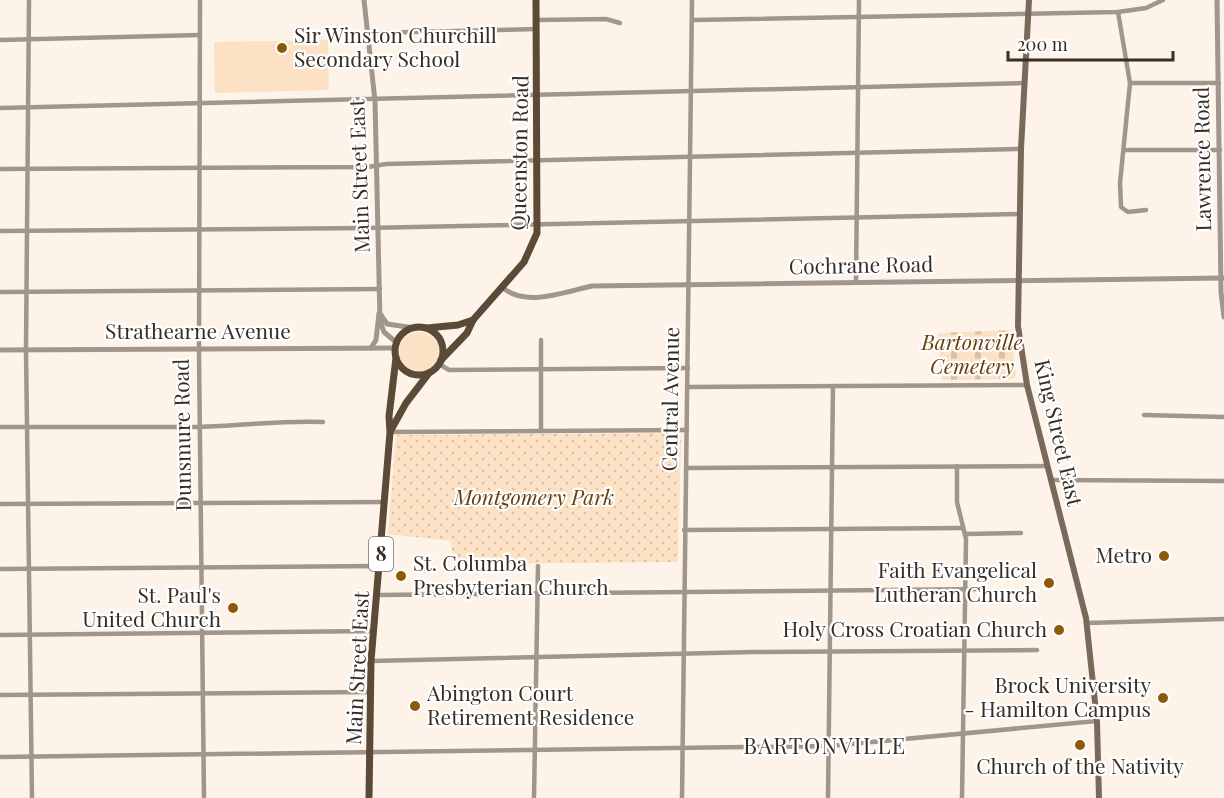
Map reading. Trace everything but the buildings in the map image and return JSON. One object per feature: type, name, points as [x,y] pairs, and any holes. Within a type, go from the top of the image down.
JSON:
[{"type":"main road","name":"Queenston Road","points":[[440,362],[467,333],[473,320],[531,252],[538,224],[536,0]]},
{"type":"main road","name":"King Street East","points":[[1029,0],[1021,149],[1018,326],[1027,385],[1086,623],[1096,721],[1099,798]]},
{"type":"main road","points":[[425,328],[435,334],[441,344],[440,362],[429,373],[421,375],[408,372],[396,358],[396,345],[404,332],[415,328],[458,325],[473,320]]},
{"type":"main road","name":"Main Street East","points":[[369,798],[371,661],[390,432],[389,416],[396,358]]},
{"type":"main road","name":"Main Street East","points":[[390,432],[406,403],[429,373]]},
{"type":"street","points":[[29,0],[26,350],[32,798]]},
{"type":"street","name":"Dunsmure Road","points":[[200,0],[199,427],[204,798]]},
{"type":"street","name":"Main Street East","points":[[364,0],[375,101],[382,327],[396,345]]},
{"type":"street","name":"Central Avenue","points":[[682,798],[692,0]]},
{"type":"street","points":[[856,282],[859,0]]},
{"type":"street","points":[[692,20],[1118,12],[1146,8],[1163,0]]},
{"type":"street","name":"Lawrence Road","points":[[1217,0],[1221,48],[1219,83],[1222,120],[1220,150],[1224,317]]},
{"type":"street","points":[[1118,12],[1130,83],[1120,183],[1121,207],[1128,212],[1146,210]]},
{"type":"street","points":[[537,20],[606,19],[620,23]]},
{"type":"street","points":[[368,33],[537,29]]},
{"type":"street","points":[[0,40],[200,35]]},
{"type":"street","points":[[0,108],[375,101],[1025,83]]},
{"type":"street","points":[[1130,83],[1219,83]]},
{"type":"street","points":[[0,169],[377,165],[1021,149]]},
{"type":"street","points":[[1125,150],[1220,150]]},
{"type":"street","points":[[0,231],[199,230],[856,219],[1019,214]]},
{"type":"street","name":"Cochrane Road","points":[[502,287],[515,297],[535,298],[592,286],[1223,278]]},
{"type":"street","points":[[0,292],[380,290]]},
{"type":"street","points":[[371,348],[376,340],[376,320],[381,308]]},
{"type":"street","points":[[381,315],[387,324],[415,328]]},
{"type":"street","points":[[541,340],[541,430]]},
{"type":"street","name":"Strathearne Avenue","points":[[0,350],[371,348],[396,345]]},
{"type":"street","points":[[440,362],[449,370],[688,368]]},
{"type":"street","points":[[688,387],[1027,385]]},
{"type":"street","points":[[828,798],[833,386]]},
{"type":"street","points":[[1144,416],[1224,417]]},
{"type":"street","points":[[0,427],[199,427],[232,426],[257,422],[324,422]]},
{"type":"street","points":[[390,432],[687,430]]},
{"type":"street","points":[[957,466],[957,502],[964,531],[966,589],[962,798]]},
{"type":"street","points":[[686,468],[1047,466]]},
{"type":"street","points":[[1050,480],[1224,481]]},
{"type":"street","points":[[0,504],[384,502]]},
{"type":"street","points":[[684,530],[831,529],[1021,533]]},
{"type":"street","points":[[0,569],[380,566]]},
{"type":"street","points":[[534,798],[538,566]]},
{"type":"street","points":[[378,594],[985,589]]},
{"type":"street","points":[[1086,623],[1224,619]]},
{"type":"street","points":[[0,635],[374,631]]},
{"type":"street","points":[[371,661],[830,651],[1037,650]]},
{"type":"street","points":[[0,695],[371,692]]},
{"type":"street","points":[[0,757],[534,752],[829,746],[1096,721]]},
{"type":"green space","points":[[328,40],[329,90],[215,93],[214,42]]},
{"type":"green space","name":"Bartonville Cemetery","points":[[1010,330],[1016,376],[1012,379],[942,380],[938,333]]},
{"type":"green space","points":[[419,332],[433,338],[439,352],[433,366],[419,372],[405,366],[399,352],[405,338]]},
{"type":"green space","name":"Montgomery Park","points":[[677,433],[681,437],[678,562],[453,564],[451,541],[388,534],[396,435]]},
{"type":"place","name":"Sir Winston Churchill Secondary School","points":[[282,48]]},
{"type":"place","name":"Metro","points":[[1164,556]]},
{"type":"place","name":"St. Columba Presbyterian Church","points":[[401,576]]},
{"type":"place","name":"Faith Evangelical Lutheran Church","points":[[1049,583]]},
{"type":"place","name":"St. Paul's United Church","points":[[233,608]]},
{"type":"place","name":"Holy Cross Croatian Church","points":[[1059,630]]},
{"type":"place","name":"Brock University - Hamilton Campus","points":[[1163,698]]},
{"type":"place","name":"Abington Court Retirement Residence","points":[[415,706]]},
{"type":"place","name":"Church of the Nativity","points":[[1080,745]]},
{"type":"district","name":"BARTONVILLE","points":[[825,746]]}]
